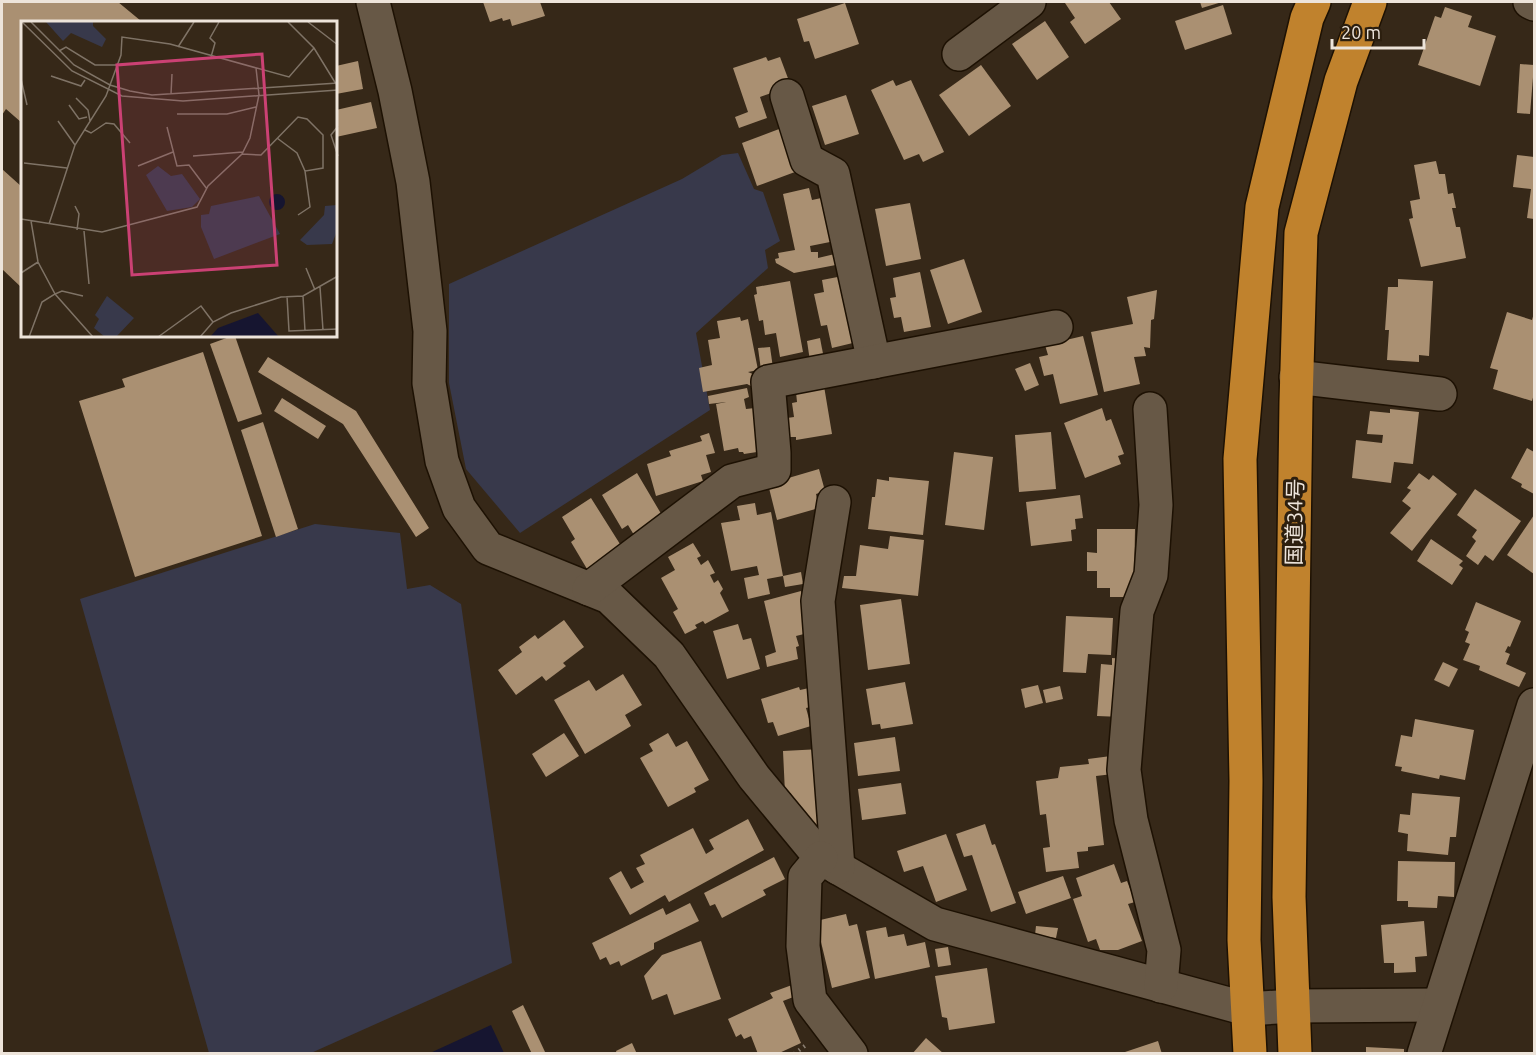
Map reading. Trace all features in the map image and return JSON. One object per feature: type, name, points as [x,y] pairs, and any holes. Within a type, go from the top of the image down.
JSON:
[{"type":"highway","points":[[1250,1053],[1244,940],[1246,781],[1240,459],[1262,207],[1307,18],[1314,2]]},
{"type":"highway","name":"国道34号","points":[[1295,1053],[1289,897],[1296,377],[1301,233],[1341,81],[1370,2]]},
{"type":"street","points":[[373,2],[395,91],[413,182],[430,331],[429,383],[442,461],[459,508],[488,548],[609,597],[669,655],[754,777],[830,863],[934,924],[1247,1009],[1294,1006],[1439,1005]]},
{"type":"street","points":[[959,54],[1029,2]]},
{"type":"street","points":[[1530,2],[1534,4]]},
{"type":"street","points":[[787,96],[807,160],[833,174],[874,362]]},
{"type":"street","points":[[589,589],[732,481],[774,470],[768,382],[1056,327]]},
{"type":"street","points":[[1296,377],[1440,394]]},
{"type":"street","points":[[1150,409],[1156,505],[1151,575],[1137,611],[1125,770],[1131,820],[1164,950],[1161,986]]},
{"type":"street","points":[[830,863],[818,601],[834,502]]},
{"type":"street","points":[[1424,1053],[1534,705]]},
{"type":"street","points":[[830,863],[805,877],[803,946],[810,1000],[850,1053]]},
{"type":"shaded area","points":[[738,153],[754,189],[763,192],[780,241],[765,250],[768,268],[696,333],[710,410],[520,533],[466,469],[449,383],[449,284],[682,179],[722,155]]},
{"type":"shaded area","points":[[315,524],[400,533],[407,589],[430,585],[461,604],[512,963],[311,1053],[209,1053],[80,599]]},
{"type":"shaded area","points":[[491,1025],[504,1053],[430,1053]]},
{"type":"building","points":[[2,2],[118,2],[141,21],[21,21],[21,122],[6,109],[2,115]]},
{"type":"building","points":[[483,2],[540,2],[545,16],[512,26],[510,19],[503,21],[502,18],[490,22]]},
{"type":"building","points":[[1109,2],[1121,19],[1085,44],[1070,22],[1075,18],[1065,3]]},
{"type":"building","points":[[1200,2],[1222,2],[1202,8]]},
{"type":"building","points":[[845,3],[859,44],[815,59],[809,41],[804,42],[797,19]]},
{"type":"building","points":[[1223,5],[1232,34],[1185,50],[1175,21]]},
{"type":"building","points":[[1445,7],[1472,16],[1468,27],[1496,36],[1480,86],[1418,65],[1435,16],[1441,18]]},
{"type":"building","points":[[1045,21],[1069,57],[1037,80],[1012,44]]},
{"type":"building","points":[[766,57],[768,61],[780,57],[789,81],[777,91],[760,97],[767,118],[739,128],[735,117],[748,112],[733,68]]},
{"type":"building","points":[[358,61],[363,89],[338,94],[338,66]]},
{"type":"building","points":[[1520,64],[1534,65],[1530,114],[1517,113]]},
{"type":"building","points":[[981,65],[1011,106],[969,136],[939,95]]},
{"type":"building","points":[[893,80],[896,86],[911,80],[944,152],[923,162],[919,154],[904,160],[871,90]]},
{"type":"building","points":[[846,95],[859,134],[825,145],[812,106]]},
{"type":"building","points":[[371,102],[377,128],[338,137],[338,110]]},
{"type":"building","points":[[787,126],[803,169],[757,186],[742,143]]},
{"type":"building","points":[[1517,155],[1534,157],[1534,219],[1527,218],[1531,189],[1513,187]]},
{"type":"building","points":[[1436,161],[1439,174],[1445,174],[1448,194],[1453,193],[1456,208],[1452,208],[1456,227],[1460,227],[1466,258],[1421,267],[1409,219],[1413,218],[1410,201],[1420,199],[1414,165]]},
{"type":"building","points":[[2,169],[21,186],[21,287],[2,269]]},
{"type":"building","points":[[809,188],[812,200],[826,197],[835,241],[810,246],[811,252],[818,252],[818,258],[839,253],[841,264],[794,273],[776,263],[775,259],[779,258],[778,253],[795,250],[783,194]]},
{"type":"building","points":[[910,203],[921,259],[886,266],[875,209]]},
{"type":"building","points":[[964,259],[982,312],[948,324],[930,270]]},
{"type":"building","points":[[920,272],[931,327],[904,332],[901,317],[894,318],[890,298],[896,297],[893,278]]},
{"type":"building","points":[[848,275],[857,342],[832,348],[827,325],[821,326],[814,294],[824,292],[822,280]]},
{"type":"building","points":[[1398,279],[1433,281],[1429,356],[1419,355],[1419,362],[1387,360],[1389,330],[1385,330],[1388,287],[1398,287]]},
{"type":"building","points":[[790,281],[803,352],[780,357],[776,333],[765,335],[763,320],[759,321],[754,295],[757,294],[756,287]]},
{"type":"building","points":[[1157,290],[1154,319],[1151,320],[1150,348],[1144,347],[1146,356],[1134,357],[1140,384],[1104,392],[1091,332],[1133,324],[1127,297]]},
{"type":"building","points":[[1507,312],[1532,320],[1534,313],[1534,394],[1532,401],[1493,389],[1498,370],[1490,368]]},
{"type":"building","points":[[740,317],[741,321],[748,319],[758,370],[748,372],[755,375],[753,387],[747,384],[703,392],[699,368],[712,365],[708,340],[720,338],[717,321]]},
{"type":"building","points":[[1083,336],[1098,395],[1060,404],[1053,374],[1044,376],[1039,357],[1048,355],[1045,345]]},
{"type":"building","points":[[226,338],[236,338],[262,414],[238,422],[210,344]]},
{"type":"building","points":[[820,338],[824,359],[810,361],[807,341]]},
{"type":"building","points":[[770,347],[773,368],[761,370],[758,348]]},
{"type":"building","points":[[203,352],[262,536],[135,577],[79,401],[125,387],[122,379]]},
{"type":"building","points":[[268,357],[356,411],[429,528],[416,537],[343,424],[258,372]]},
{"type":"building","points":[[1030,363],[1039,385],[1025,391],[1015,369]]},
{"type":"building","points":[[824,386],[832,434],[796,440],[796,437],[790,437],[787,418],[794,417],[792,403],[797,402],[796,392]]},
{"type":"building","points":[[747,388],[749,397],[744,399],[746,409],[755,408],[761,447],[756,447],[757,452],[744,454],[739,452],[738,448],[724,451],[716,404],[726,402],[709,404],[708,396]]},
{"type":"building","points":[[282,398],[326,426],[318,439],[274,411]]},
{"type":"building","points":[[1102,408],[1106,421],[1111,419],[1124,454],[1118,456],[1121,464],[1085,478],[1064,423]]},
{"type":"building","points":[[1390,409],[1419,412],[1413,464],[1394,462],[1391,483],[1352,478],[1356,440],[1382,443],[1383,435],[1367,434],[1370,411],[1390,413]]},
{"type":"building","points":[[263,422],[298,529],[276,537],[241,430]]},
{"type":"building","points":[[1051,432],[1056,489],[1019,492],[1015,435]]},
{"type":"building","points":[[709,433],[715,453],[706,455],[711,472],[701,475],[703,481],[656,496],[647,464],[671,456],[669,451],[702,441],[700,436]]},
{"type":"building","points":[[1527,448],[1534,452],[1534,494],[1511,478]]},
{"type":"building","points":[[954,452],[993,457],[984,530],[945,525]]},
{"type":"building","points":[[819,469],[825,491],[816,494],[819,508],[777,520],[768,484]]},
{"type":"building","points":[[637,473],[663,517],[634,535],[628,525],[622,529],[602,495]]},
{"type":"building","points":[[1419,473],[1429,480],[1433,475],[1457,494],[1412,551],[1390,533],[1411,508],[1402,501],[1411,490],[1407,488]]},
{"type":"building","points":[[889,477],[929,481],[923,535],[868,529],[877,479],[889,481]]},
{"type":"building","points":[[1475,489],[1521,521],[1493,561],[1485,555],[1478,565],[1466,556],[1476,541],[1472,537],[1477,530],[1457,515]]},
{"type":"building","points":[[1080,495],[1083,518],[1075,519],[1076,529],[1071,530],[1072,541],[1031,546],[1026,502]]},
{"type":"building","points":[[591,498],[625,552],[590,574],[571,542],[575,539],[562,517]]},
{"type":"building","points":[[755,503],[757,515],[771,512],[783,576],[767,579],[770,594],[748,599],[744,578],[759,575],[757,566],[731,571],[721,523],[740,520],[737,506]]},
{"type":"building","points":[[1534,515],[1534,574],[1507,555]]},
{"type":"building","points":[[1097,529],[1135,529],[1134,586],[1128,586],[1128,597],[1110,597],[1110,588],[1097,588],[1097,571],[1087,571],[1087,552],[1097,553]]},
{"type":"building","points":[[890,536],[924,540],[918,596],[842,588],[844,576],[856,576],[860,545],[888,549]]},
{"type":"building","points":[[1431,539],[1463,561],[1459,565],[1463,568],[1452,585],[1417,561]]},
{"type":"building","points":[[693,543],[701,556],[697,558],[701,565],[708,560],[715,573],[710,575],[714,583],[718,580],[723,589],[720,593],[729,611],[705,624],[703,621],[695,625],[697,628],[685,634],[673,612],[678,609],[661,578],[675,570],[668,557]]},
{"type":"building","points":[[801,572],[803,584],[785,587],[783,576]]},
{"type":"building","points":[[801,591],[812,632],[796,636],[799,646],[796,647],[798,659],[767,667],[765,656],[776,652],[764,601]]},
{"type":"building","points":[[901,599],[910,664],[868,670],[860,605]]},
{"type":"building","points":[[1476,602],[1521,621],[1510,647],[1508,646],[1505,652],[1510,654],[1506,664],[1526,673],[1519,687],[1479,670],[1480,666],[1463,660],[1470,644],[1465,642],[1469,632],[1465,630]]},
{"type":"building","points":[[1066,616],[1113,618],[1111,655],[1088,654],[1086,673],[1063,672]]},
{"type":"building","points":[[564,620],[584,647],[563,663],[566,666],[546,681],[542,676],[516,695],[498,670],[522,652],[519,647],[535,635],[538,639]]},
{"type":"building","points":[[738,624],[743,640],[751,638],[760,669],[727,679],[713,631]]},
{"type":"building","points":[[1112,658],[1127,659],[1122,717],[1097,716],[1101,664],[1112,665]]},
{"type":"building","points":[[1443,662],[1458,669],[1449,687],[1434,680]]},
{"type":"building","points":[[623,674],[642,705],[625,715],[631,726],[585,754],[554,700],[589,680],[596,691]]},
{"type":"building","points":[[905,682],[913,724],[881,729],[880,724],[872,725],[866,689]]},
{"type":"building","points":[[1038,685],[1043,703],[1025,708],[1021,689]]},
{"type":"building","points":[[1060,686],[1063,699],[1046,703],[1043,690]]},
{"type":"building","points":[[799,687],[800,690],[809,688],[814,706],[806,708],[811,726],[778,736],[773,722],[768,723],[761,699]]},
{"type":"building","points":[[1415,719],[1474,730],[1465,780],[1440,775],[1439,779],[1401,771],[1402,767],[1395,766],[1401,735],[1412,737]]},
{"type":"building","points":[[564,733],[579,756],[546,777],[532,754]]},
{"type":"building","points":[[668,733],[676,747],[687,741],[709,780],[694,788],[696,792],[668,807],[640,758],[653,751],[649,744]]},
{"type":"building","points":[[895,737],[900,771],[858,776],[854,743]]},
{"type":"building","points":[[821,749],[825,829],[811,829],[792,813],[791,793],[785,793],[783,751]]},
{"type":"building","points":[[1111,756],[1113,774],[1096,776],[1104,845],[1088,847],[1088,851],[1077,852],[1079,868],[1046,872],[1043,848],[1050,847],[1046,814],[1040,815],[1036,781],[1058,778],[1060,767],[1089,764],[1088,759]]},
{"type":"building","points":[[901,783],[906,814],[862,820],[858,789]]},
{"type":"building","points":[[1412,793],[1460,797],[1456,837],[1450,837],[1448,855],[1407,851],[1408,834],[1398,832],[1400,814],[1410,815]]},
{"type":"building","points":[[748,819],[764,850],[669,902],[665,895],[630,915],[609,878],[621,871],[631,889],[644,882],[636,868],[645,864],[640,855],[693,828],[706,854],[714,849],[709,840]]},
{"type":"building","points":[[985,824],[992,845],[995,844],[1016,903],[991,912],[972,855],[964,857],[956,834]]},
{"type":"building","points":[[946,834],[967,890],[936,902],[923,866],[904,872],[897,851]]},
{"type":"building","points":[[774,857],[785,879],[763,890],[766,895],[722,918],[715,904],[710,906],[704,893]]},
{"type":"building","points":[[1398,861],[1455,862],[1454,897],[1438,896],[1437,908],[1408,907],[1408,901],[1397,901]]},
{"type":"building","points":[[1114,864],[1121,883],[1127,881],[1135,902],[1128,904],[1142,941],[1118,950],[1100,950],[1096,939],[1088,942],[1073,899],[1082,896],[1076,878]]},
{"type":"building","points":[[1063,876],[1071,898],[1026,914],[1018,892]]},
{"type":"building","points":[[690,903],[699,921],[654,943],[654,949],[621,966],[619,961],[610,965],[606,957],[600,960],[592,943],[663,908],[666,915]]},
{"type":"building","points":[[846,914],[849,926],[857,924],[870,978],[832,988],[816,921]]},
{"type":"building","points":[[1424,921],[1427,956],[1415,957],[1416,972],[1394,973],[1394,963],[1384,963],[1381,925]]},
{"type":"building","points":[[1036,926],[1058,928],[1056,938],[1035,935]]},
{"type":"building","points":[[886,927],[888,937],[904,934],[907,946],[925,942],[930,967],[875,979],[866,931]]},
{"type":"building","points":[[701,941],[721,999],[674,1015],[667,994],[652,1000],[644,976],[662,955]]},
{"type":"building","points":[[948,947],[951,965],[938,967],[935,949]]},
{"type":"building","points":[[987,968],[995,1023],[949,1030],[947,1018],[942,1017],[935,976]]},
{"type":"building","points":[[792,985],[796,996],[783,1001],[801,1043],[777,1054],[758,1054],[751,1036],[744,1039],[741,1034],[736,1037],[728,1019],[773,998],[770,993]]},
{"type":"building","points":[[523,1005],[546,1054],[532,1054],[512,1011]]},
{"type":"building","points":[[926,1038],[944,1054],[912,1054]]},
{"type":"building","points":[[1158,1041],[1162,1054],[1122,1054],[1122,1053]]},
{"type":"building","points":[[632,1043],[637,1054],[617,1054],[616,1051]]},
{"type":"building","points":[[1366,1047],[1404,1049],[1404,1054],[1366,1054]]}]
